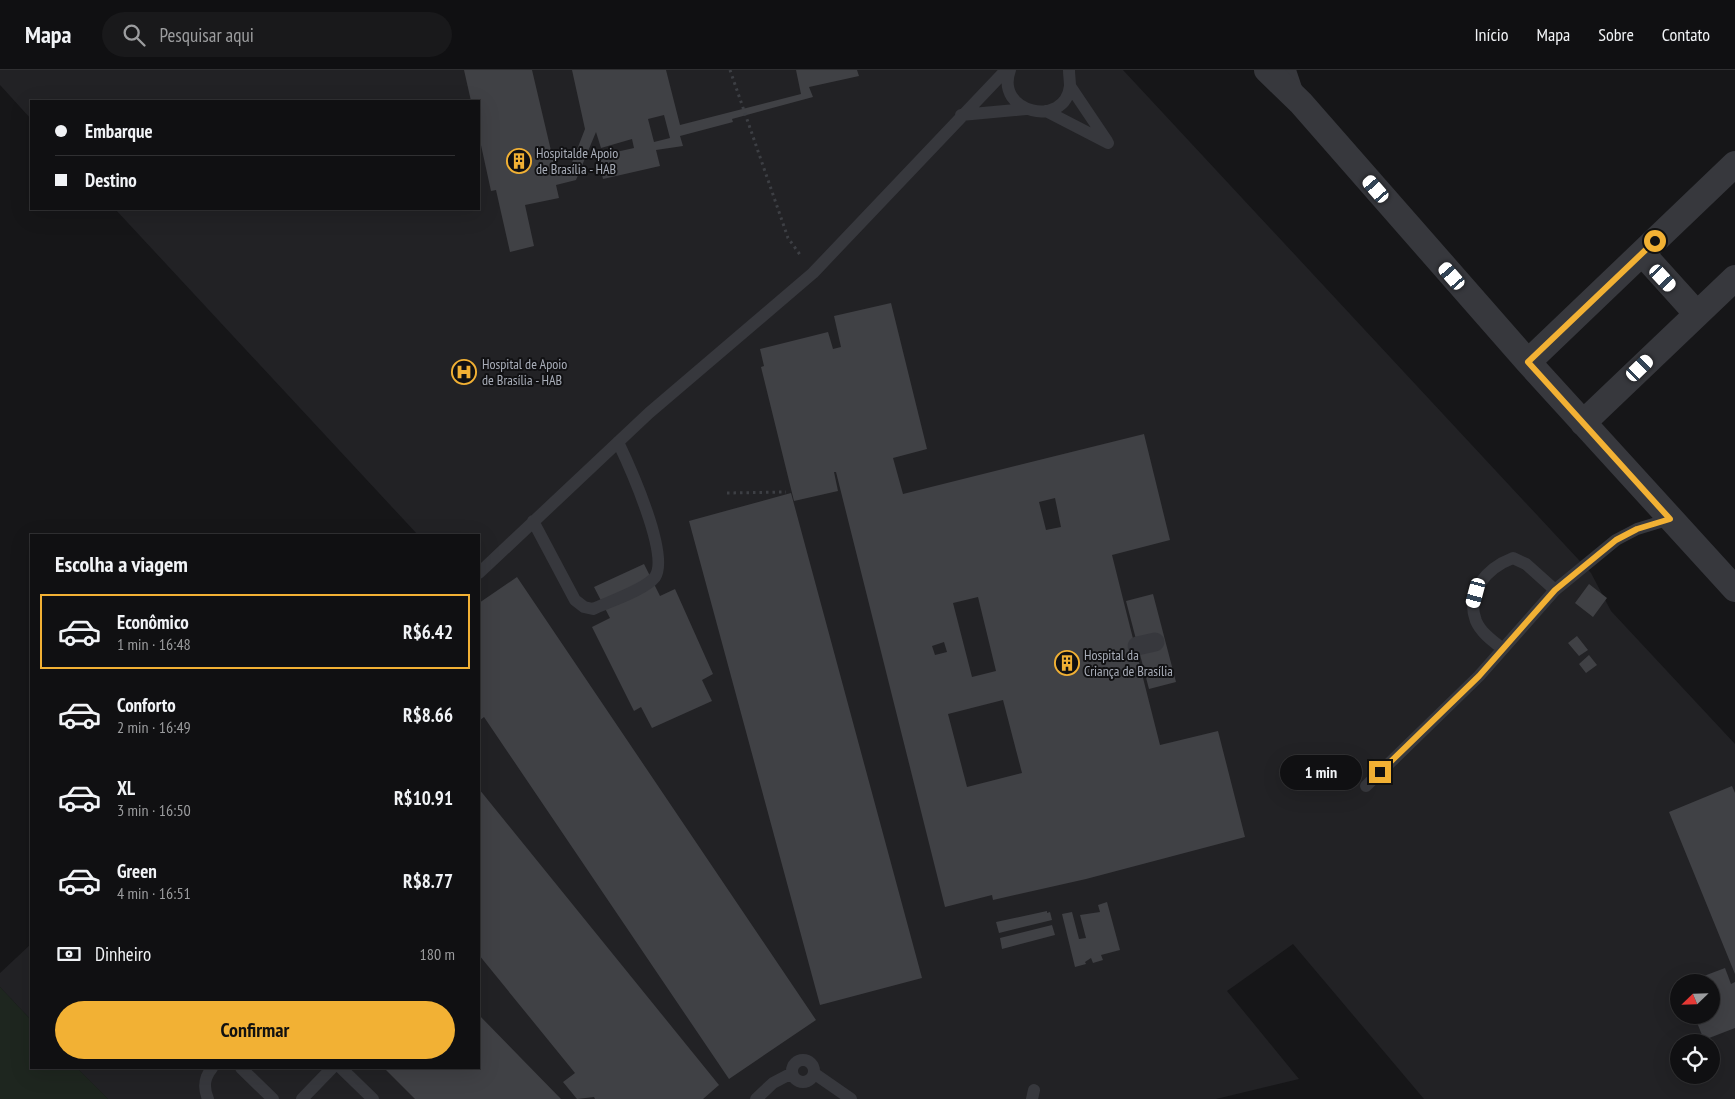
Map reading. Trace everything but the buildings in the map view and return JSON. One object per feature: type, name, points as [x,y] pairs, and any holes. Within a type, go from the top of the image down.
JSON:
[{"type":"street","points":[[1273,71],[1528,362],[1735,588]]},
{"type":"street","points":[[1528,362],[1735,164]]},
{"type":"street","points":[[1642,254],[1697,314]]},
{"type":"street","points":[[1583,423],[1735,278]]},
{"type":"lane","points":[[480,572],[618,442],[813,273],[961,115],[1006,70]]},
{"type":"lane","points":[[1010,70],[1009,89],[1015,101],[1026,109]]},
{"type":"lane","points":[[1046,112],[1066,98],[1070,86],[1069,70]]},
{"type":"lane","points":[[961,115],[1026,109],[1046,112],[1108,143],[1070,86]]},
{"type":"lane","points":[[533,521],[575,600],[584,607],[593,609],[648,584],[656,576],[658,564],[647,508],[618,442]]},
{"type":"lane","points":[[1366,786],[1479,676],[1555,590],[1616,540],[1637,529],[1670,519]]},
{"type":"lane","points":[[1503,649],[1488,638],[1476,622],[1473,604],[1478,582],[1497,564],[1513,558],[1526,564],[1555,590]]},
{"type":"lane","points":[[756,1099],[773,1083],[792,1073],[796,1062],[801,1059],[812,1063],[815,1074],[851,1099]]},
{"type":"lane","points":[[208,1099],[205,1093],[205,1076],[211,1069]]},
{"type":"lane","points":[[243,1069],[273,1099]]},
{"type":"lane","points":[[302,1099],[331,1069]]},
{"type":"lane","points":[[342,1069],[373,1099]]},
{"type":"path","points":[[730,70],[788,238],[813,273]]},
{"type":"path","points":[[727,493],[786,492]]},
{"type":"shaded area","points":[[0,70],[1123,70],[1591,573],[1611,611],[1735,744],[1735,1099],[1424,1099],[1293,944],[1227,991],[1299,1079],[1216,1099],[108,1099],[78,1069],[480,1069],[480,534],[417,534],[116,210],[480,210],[480,100],[30,100],[30,118],[0,85]]},
{"type":"shaded area","points":[[30,945],[30,1019],[0,987],[0,973]]},
{"type":"shaded area","points":[[0,987],[30,1019],[30,1069],[78,1069],[108,1099],[0,1099]]},
{"type":"place","name":"Hospitalde Apoio de Brasília - HAB","points":[[519,161]]},
{"type":"place","name":"Hospital de Apoio de Brasília - HAB","points":[[464,372]]},
{"type":"place","name":"Hospital da Criança de Brasília","points":[[1067,663]]},
{"type":"route","points":[[1380,772],[1479,676],[1555,590],[1616,540],[1637,529],[1670,519],[1528,362],[1655,241]]}]
